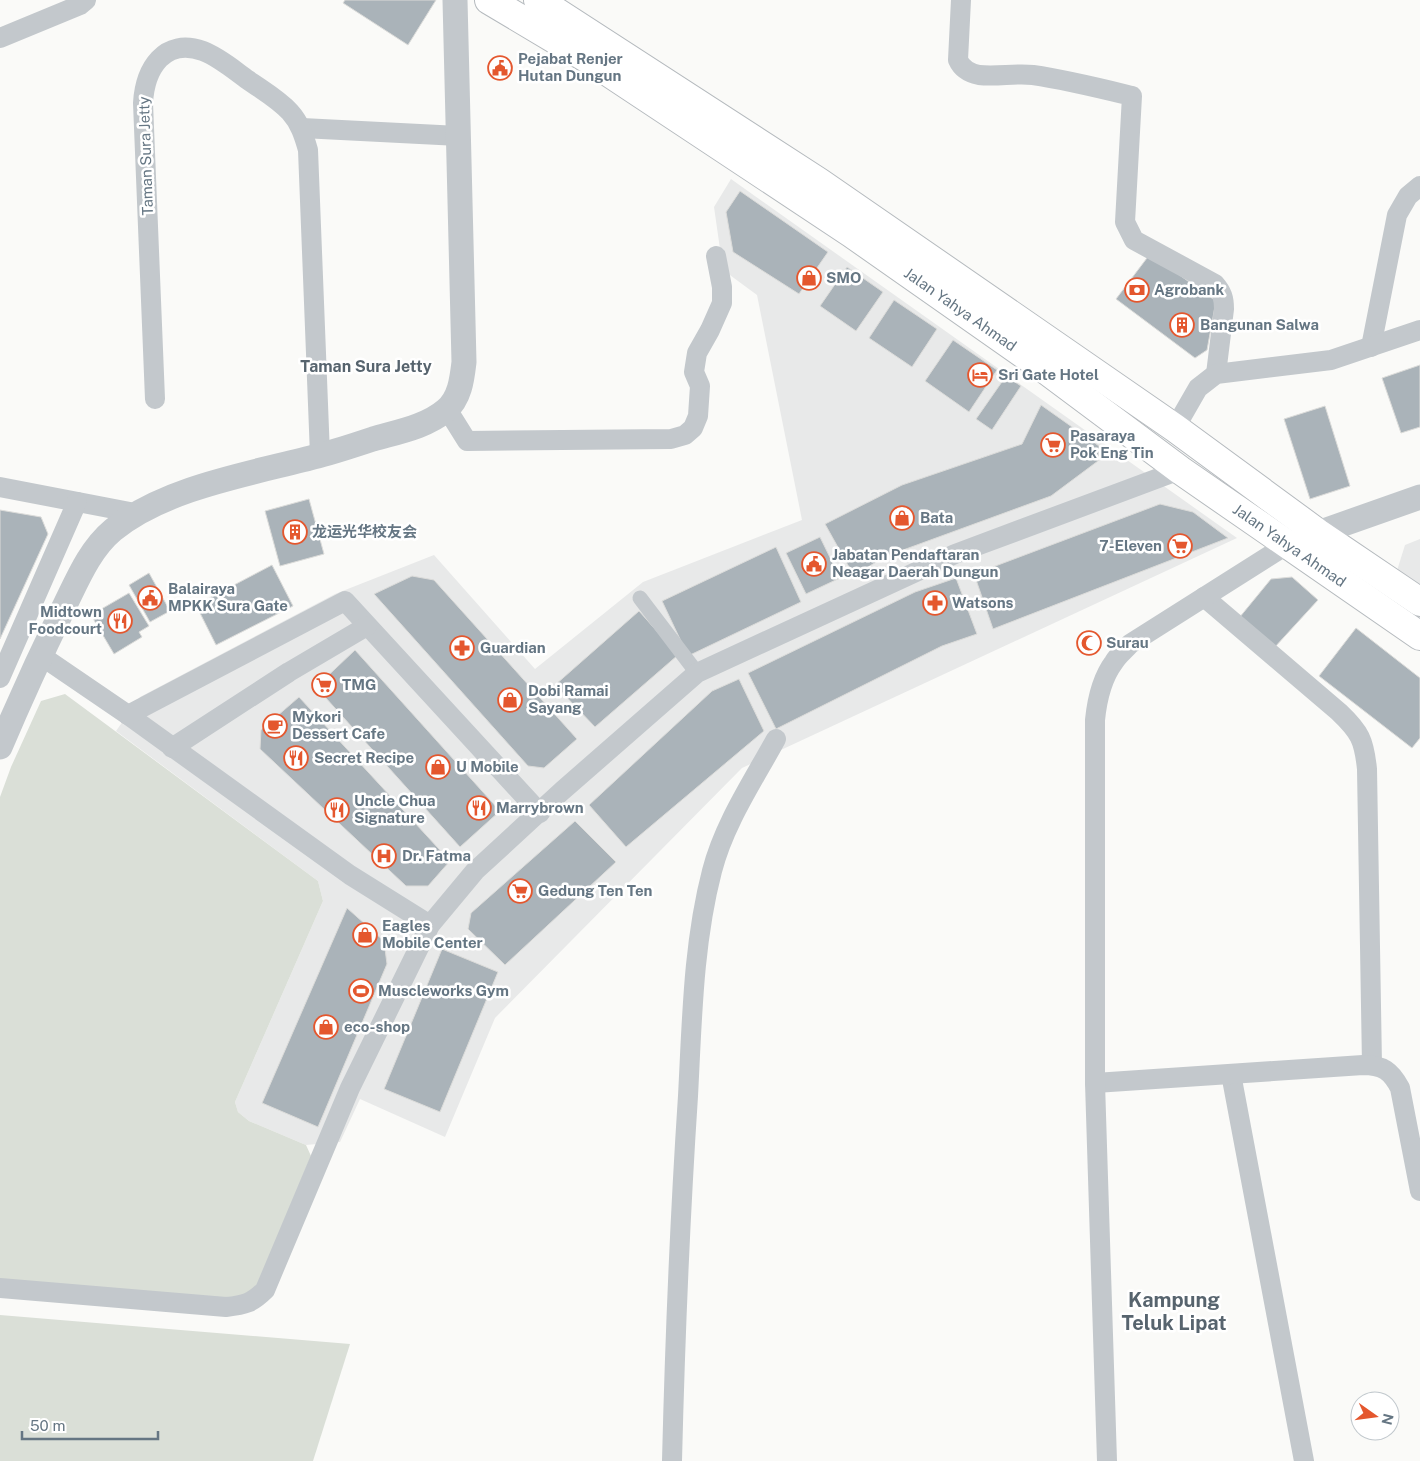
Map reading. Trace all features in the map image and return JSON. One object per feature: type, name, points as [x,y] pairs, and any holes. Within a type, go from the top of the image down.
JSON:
[{"type":"main road","name":"Jalan Yahya Ahmad","points":[[489,0],[593,62],[851,233],[1042,367],[1180,470],[1420,636]]},
{"type":"main road","name":"Jalan Yahya Ahmad","points":[[538,0],[819,182],[1175,428],[1318,532],[1420,602]]},
{"type":"street","points":[[0,38],[80,5],[86,0]]},
{"type":"street","points":[[0,746],[40,655],[82,571],[99,543],[113,530],[136,513],[166,499],[200,487],[320,456],[428,422],[447,409],[460,388],[464,362],[455,0]]},
{"type":"street","points":[[961,0],[958,60],[961,67],[967,71],[979,75],[1031,75],[1077,82],[1132,96],[1125,222],[1134,240],[1215,284],[1222,292],[1224,309],[1216,374]]},
{"type":"street","name":"Taman Sura Jetty","points":[[155,399],[143,103],[144,87],[149,72],[156,62],[167,52],[179,48],[203,52],[215,58],[277,100],[291,113],[302,128],[308,150],[320,456]]},
{"type":"street","points":[[302,128],[459,136]]},
{"type":"street","points":[[1371,348],[1397,215],[1408,196],[1420,186]]},
{"type":"street","points":[[447,409],[467,441],[671,439],[685,434],[693,428],[698,416],[700,386],[694,372],[697,353],[722,303],[722,288],[716,256]]},
{"type":"street","points":[[1175,428],[1198,388],[1216,374],[1331,360],[1420,330]]},
{"type":"street","points":[[0,1288],[226,1308],[254,1301],[265,1290],[350,1088],[430,925],[475,871],[604,754],[697,672],[955,554],[1180,470]]},
{"type":"street","points":[[0,487],[136,513]]},
{"type":"street","points":[[1318,532],[1420,497]]},
{"type":"street","points":[[0,678],[76,502]]},
{"type":"street","points":[[1108,1461],[1095,1083],[1095,720],[1097,700],[1113,662],[1130,644],[1288,544]]},
{"type":"street","points":[[1204,597],[1338,712],[1352,725],[1362,740],[1367,769],[1372,1065]]},
{"type":"street","points":[[640,598],[697,672]]},
{"type":"street","points":[[128,715],[345,601],[540,813]]},
{"type":"street","points":[[172,748],[289,672],[367,626]]},
{"type":"street","points":[[40,655],[128,715],[350,875],[430,925]]},
{"type":"street","points":[[672,1461],[674,1349],[681,1202],[696,972],[702,924],[712,870],[721,844],[776,739]]},
{"type":"street","points":[[1095,1083],[1372,1065],[1386,1070],[1394,1077],[1400,1088],[1420,1191]]},
{"type":"street","points":[[1231,1074],[1304,1461]]},
{"type":"shaded area","points":[[731,179],[1237,538],[742,768],[495,1018],[445,1137],[360,1099],[340,1142],[306,1145],[249,1121],[238,1112],[235,1102],[323,901],[318,881],[116,731],[140,697],[335,594],[434,555],[535,669],[643,582],[802,520],[757,295],[723,270],[714,207]]},
{"type":"shaded area","points":[[1420,539],[1420,593],[1395,577],[1405,545]]},
{"type":"shaded area","points":[[65,694],[318,881],[323,901],[235,1102],[238,1112],[249,1121],[306,1145],[311,1156],[257,1286],[243,1295],[225,1301],[0,1279],[0,797],[11,767],[41,701]]},
{"type":"shaded area","points":[[0,1315],[350,1344],[313,1461],[0,1461]]},
{"type":"building","points":[[345,0],[436,0],[408,45],[343,3]]},
{"type":"building","points":[[740,191],[828,252],[799,294],[733,252],[726,212]]},
{"type":"building","name":"Bangunan Salwa","points":[[1150,254],[1216,301],[1207,350],[1195,358],[1116,299]]},
{"type":"building","points":[[847,267],[883,292],[856,331],[820,306]]},
{"type":"building","points":[[894,300],[937,329],[912,367],[869,338]]},
{"type":"building","points":[[953,340],[997,370],[969,412],[925,381]]},
{"type":"building","points":[[1420,365],[1420,427],[1401,433],[1382,378]]},
{"type":"building","points":[[1006,376],[1021,386],[992,430],[976,419]]},
{"type":"building","points":[[1041,405],[1099,446],[1098,461],[1051,496],[884,557],[854,576],[825,524],[902,485],[1022,444]]},
{"type":"building","points":[[1325,406],[1350,486],[1310,499],[1284,419]]},
{"type":"building","name":"龙运光华校友会","points":[[309,499],[324,554],[280,566],[265,511]]},
{"type":"building","points":[[1160,504],[1193,512],[1228,538],[993,629],[974,574]]},
{"type":"building","points":[[0,510],[41,517],[48,534],[0,639]]},
{"type":"building","points":[[820,537],[840,578],[806,594],[786,553]]},
{"type":"building","points":[[776,547],[801,602],[688,656],[662,601]]},
{"type":"building","points":[[272,565],[293,606],[216,645],[196,605]]},
{"type":"building","name":"Balairaya MPKK Sura Gate","points":[[149,573],[170,611],[150,622],[129,585]]},
{"type":"building","points":[[412,576],[434,580],[577,739],[544,768],[528,766],[374,594]]},
{"type":"building","points":[[1292,577],[1318,600],[1274,648],[1239,618],[1271,579]]},
{"type":"building","points":[[956,578],[977,634],[942,646],[776,729],[748,673],[915,592]]},
{"type":"building","name":"Midtown Foodcourt","points":[[129,593],[149,626],[139,632],[142,637],[114,654],[91,615]]},
{"type":"building","points":[[639,611],[678,655],[595,727],[555,685]]},
{"type":"building","points":[[1356,628],[1420,678],[1420,738],[1412,748],[1319,676]]},
{"type":"building","points":[[355,650],[500,811],[460,847],[316,687]]},
{"type":"building","points":[[739,679],[764,731],[626,847],[589,805],[712,691]]},
{"type":"building","points":[[299,697],[450,861],[428,886],[406,886],[260,749],[261,730]]},
{"type":"building","points":[[575,821],[616,862],[505,965],[468,929],[471,913]]},
{"type":"building","points":[[347,908],[384,941],[387,964],[318,1127],[262,1103]]},
{"type":"building","points":[[442,949],[498,972],[440,1112],[384,1089]]},
{"type":"place","name":"Pejabat Renjer Hutan Dungun","points":[[500,68]]},
{"type":"place","name":"SMO","points":[[809,278]]},
{"type":"place","name":"Agrobank","points":[[1137,290]]},
{"type":"place","name":"Bangunan Salwa","points":[[1182,325]]},
{"type":"place","name":"Sri Gate Hotel","points":[[980,375]]},
{"type":"place","name":"Pasaraya Pok Eng Tin","points":[[1053,445]]},
{"type":"place","name":"Bata","points":[[902,518]]},
{"type":"place","name":"龙运光华校友会","points":[[295,532]]},
{"type":"place","name":"7-Eleven","points":[[1180,546]]},
{"type":"place","name":"Jabatan Pendaftaran Neagar Daerah Dungun","points":[[814,564]]},
{"type":"place","name":"Balairaya MPKK Sura Gate","points":[[150,598]]},
{"type":"place","name":"Watsons","points":[[935,603]]},
{"type":"place","name":"Midtown Foodcourt","points":[[120,621]]},
{"type":"place","name":"Surau","points":[[1089,643]]},
{"type":"place","name":"Guardian","points":[[462,648]]},
{"type":"place","name":"TMG","points":[[324,685]]},
{"type":"place","name":"Dobi Ramai Sayang","points":[[510,700]]},
{"type":"place","name":"Mykori Dessert Cafe","points":[[275,726]]},
{"type":"place","name":"Secret Recipe","points":[[296,758]]},
{"type":"place","name":"U Mobile","points":[[438,767]]},
{"type":"place","name":"Marrybrown","points":[[479,808]]},
{"type":"place","name":"Uncle Chua Signature","points":[[337,810]]},
{"type":"place","name":"Dr. Fatma","points":[[384,856]]},
{"type":"place","name":"Gedung Ten Ten","points":[[520,891]]},
{"type":"place","name":"Eagles Mobile Center","points":[[365,935]]},
{"type":"place","name":"Muscleworks Gym","points":[[361,991]]},
{"type":"place","name":"eco-shop","points":[[326,1027]]},
{"type":"district","name":"Taman Sura Jetty","points":[[366,366]]},
{"type":"district","name":"Kampung Teluk Lipat","points":[[1174,1312]]}]
